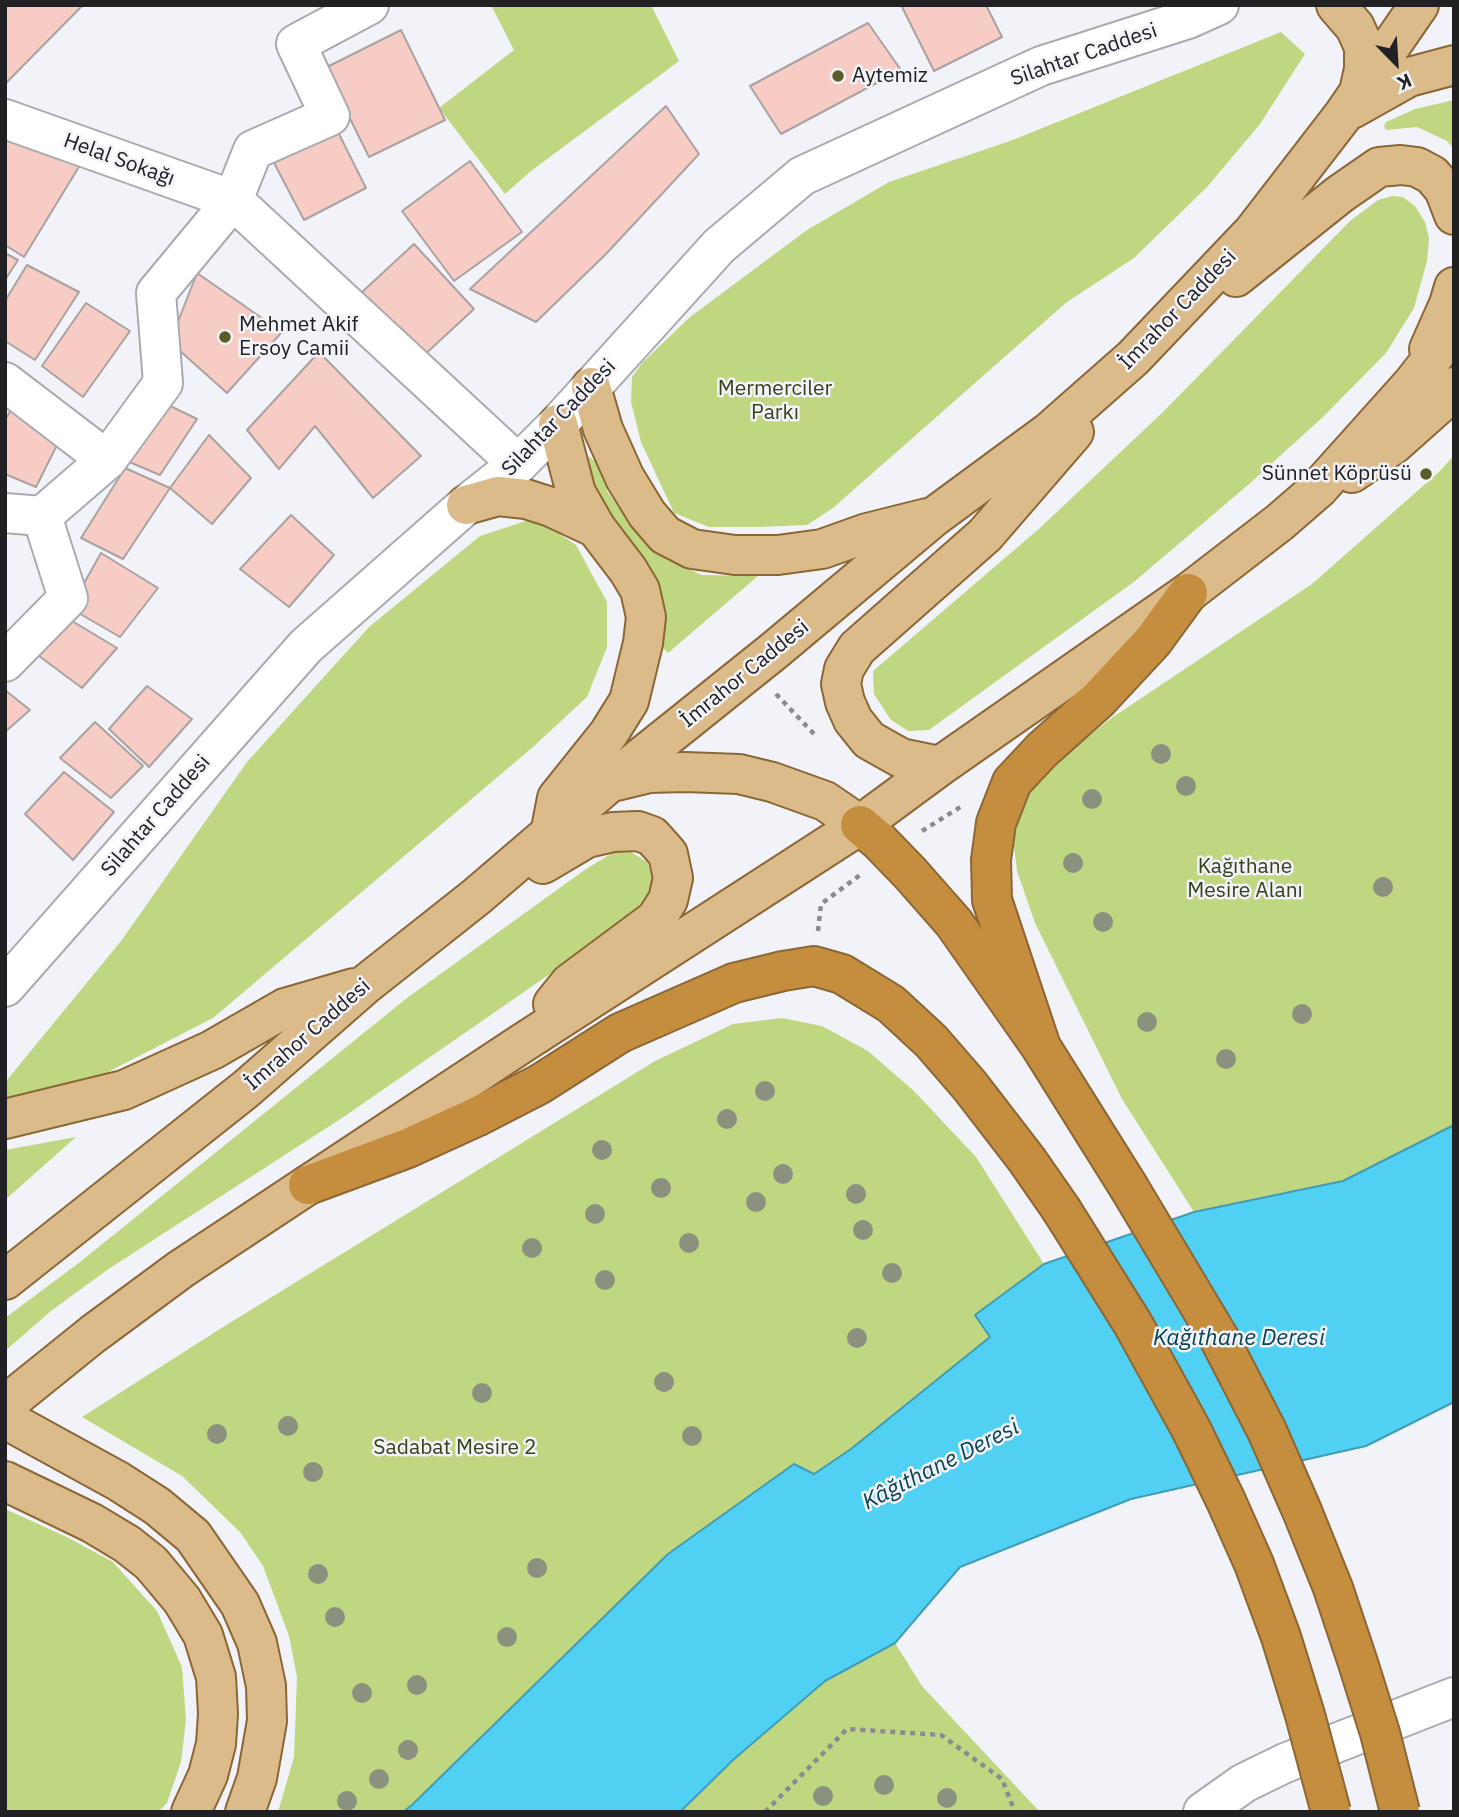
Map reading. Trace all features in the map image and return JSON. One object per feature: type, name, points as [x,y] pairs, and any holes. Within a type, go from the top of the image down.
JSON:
[{"type":"highway","points":[[1041,1047],[992,900],[991,860],[998,815],[1012,782],[1042,750],[1099,699],[1144,651],[1188,593]]},
{"type":"highway","points":[[860,825],[910,873],[954,923],[1041,1047],[1219,1338],[1267,1431],[1333,1588],[1380,1733],[1400,1812]]},
{"type":"highway","points":[[307,1185],[408,1149],[477,1117],[540,1084],[620,1033],[734,983],[814,966],[842,974],[891,1004],[930,1041],[995,1117],[1027,1160],[1061,1209],[1153,1359],[1191,1429],[1254,1564],[1306,1715],[1331,1812]]},
{"type":"main road","points":[[5,662],[68,598],[24,515],[107,460],[163,383],[156,293],[233,200],[253,150],[330,116],[296,44],[369,5]]},
{"type":"main road","name":"Silahtar Caddesi","points":[[5,987],[306,646],[466,505],[518,464],[558,424],[719,246],[802,176],[1041,66],[1188,19],[1219,5]]},
{"type":"main road","points":[[1336,5],[1355,27],[1364,47],[1364,69],[1352,103]]},
{"type":"main road","name":"İmrahor Caddesi","points":[[5,1280],[246,1088],[366,984],[476,897],[609,783],[754,668],[936,516],[1049,432],[1133,358],[1253,232],[1352,103],[1419,5]]},
{"type":"main road","points":[[1352,103],[1409,77],[1454,65]]},
{"type":"main road","name":"Helal Sokağı","points":[[5,119],[233,200]]},
{"type":"main road","points":[[940,766],[901,758],[869,740],[853,720],[841,684],[844,668],[857,648],[985,535],[1072,435],[1133,358],[1340,194],[1379,167],[1401,164],[1417,167],[1432,175],[1444,189],[1454,215]]},
{"type":"main road","points":[[233,200],[518,464]]},
{"type":"main road","points":[[1413,383],[1449,304],[1454,286]]},
{"type":"main road","points":[[245,1812],[257,1778],[267,1721],[266,1686],[257,1643],[240,1604],[193,1536],[157,1506],[8,1407],[93,1334],[148,1293],[521,1044],[860,825],[1188,593],[1318,489],[1413,383],[1454,330]]},
{"type":"main road","points":[[5,382],[107,460]]},
{"type":"main road","points":[[591,387],[603,429],[625,478],[647,514],[665,535],[692,550],[735,555],[778,555],[822,549],[867,533],[936,516]]},
{"type":"main road","points":[[1318,489],[1356,471],[1394,444],[1454,387]]},
{"type":"main road","points":[[550,835],[557,798],[609,733],[629,701],[643,643],[646,617],[640,590],[596,528],[576,493],[558,424]]},
{"type":"main road","points":[[466,505],[498,496],[526,499],[551,507],[596,528]]},
{"type":"main road","points":[[609,783],[649,773],[739,775],[772,782],[825,801],[860,825]]},
{"type":"main road","points":[[476,897],[552,860],[587,838],[613,832],[638,831],[652,836],[668,854],[673,878],[668,900],[656,919],[569,983],[521,1044]]},
{"type":"main road","points":[[5,1119],[124,1090],[212,1050],[285,1008],[366,984]]},
{"type":"main road","points":[[5,1481],[92,1522],[127,1544],[150,1563],[182,1600],[203,1635],[216,1677],[216,1744],[208,1775],[191,1812]]},
{"type":"main road","points":[[1203,1812],[1244,1783],[1285,1763],[1454,1697]]},
{"type":"path","points":[[918,833],[970,800]]},
{"type":"path","points":[[818,937],[821,904],[866,871]]},
{"type":"path","points":[[765,1812],[847,1729],[941,1735],[1002,1779],[1014,1812]]},
{"type":"green space","points":[[491,5],[651,5],[679,61],[531,171],[505,194],[439,108],[514,50]]},
{"type":"green space","name":"Mermerciler Parkı","points":[[1281,32],[1305,54],[1260,124],[1207,187],[1134,258],[1067,302],[833,508],[807,525],[758,527],[709,527],[674,513],[641,442],[631,402],[632,377],[642,363],[690,317],[807,230],[889,182],[1010,141]]},
{"type":"green space","points":[[1454,100],[1454,149],[1447,141],[1417,127],[1386,130],[1384,126],[1386,122],[1415,109]]},
{"type":"green space","points":[[1392,196],[1403,197],[1415,206],[1425,222],[1429,238],[1427,261],[1414,308],[1386,353],[1323,417],[1135,581],[929,730],[908,731],[890,719],[874,694],[873,671],[1041,527],[1163,412],[1350,221],[1378,200]]},
{"type":"green space","name":"Kağıthane Mesire Alanı","points":[[1454,455],[1454,1125],[1343,1181],[1194,1212],[1122,1099],[1035,923],[1017,871],[1012,830],[1024,793],[1110,719],[1312,584],[1441,470]]},
{"type":"green space","points":[[584,456],[590,457],[601,467],[607,491],[626,518],[667,560],[702,575],[758,576],[668,653],[658,643],[596,497]]},
{"type":"green space","points":[[535,518],[576,545],[607,602],[607,647],[587,697],[533,747],[213,1018],[106,1073],[5,1104],[7,1080],[121,941],[247,762],[369,627],[480,536]]},
{"type":"green space","points":[[614,852],[631,852],[647,862],[654,876],[653,893],[635,915],[345,1116],[107,1270],[51,1311],[5,1351],[5,1318],[80,1262],[407,998],[586,869]]},
{"type":"green space","name":"Sadabat Mesire 2","points":[[782,1018],[822,1026],[868,1051],[914,1091],[976,1157],[1044,1264],[975,1315],[991,1336],[851,1449],[814,1474],[403,1812],[278,1812],[294,1757],[297,1677],[289,1636],[263,1566],[240,1532],[182,1476],[82,1417],[655,1061],[733,1024]]},
{"type":"green space","points":[[76,1137],[5,1200],[5,1150]]},
{"type":"green space","points":[[5,1509],[67,1537],[113,1562],[157,1611],[182,1667],[186,1720],[181,1762],[167,1803],[158,1812],[5,1812]]},
{"type":"green space","points":[[895,1643],[922,1686],[1040,1812],[680,1812],[733,1760],[825,1681]]},
{"type":"water","name":"Kağıthane Deresi","points":[[1454,1125],[1454,1402],[1366,1446],[1131,1499],[960,1567],[895,1643],[825,1681],[733,1760],[680,1812],[403,1812],[668,1554],[794,1464],[814,1474],[851,1449],[990,1337],[975,1315],[1044,1264],[1194,1212],[1343,1181]]},
{"type":"building","points":[[5,5],[83,5],[5,84]]},
{"type":"building","points":[[901,5],[986,5],[1002,37],[934,71]]},
{"type":"building","points":[[868,23],[901,70],[781,134],[750,86]]},
{"type":"building","points":[[401,30],[445,120],[369,157],[325,68]]},
{"type":"building","points":[[666,106],[699,154],[606,254],[536,322],[470,289]]},
{"type":"building","points":[[337,130],[366,188],[304,220],[274,163]]},
{"type":"building","points":[[10,136],[80,165],[24,257],[5,245],[5,144]]},
{"type":"building","points":[[470,161],[522,232],[454,281],[402,211]]},
{"type":"building","points":[[414,244],[474,309],[421,358],[361,293]]},
{"type":"building","points":[[5,253],[18,260],[5,280]]},
{"type":"building","points":[[27,265],[79,292],[35,360],[5,341],[5,301]]},
{"type":"building","name":"Mehmet Akif Ersoy Camii","points":[[197,273],[282,332],[227,393],[170,342]]},
{"type":"building","points":[[86,303],[130,331],[83,397],[42,366]]},
{"type":"building","points":[[319,352],[421,456],[373,498],[315,426],[279,469],[247,430]]},
{"type":"building","points":[[162,402],[197,419],[160,475],[127,461]]},
{"type":"building","points":[[11,410],[63,433],[36,487],[5,474],[5,420]]},
{"type":"building","points":[[209,435],[251,478],[212,524],[170,488]]},
{"type":"building","points":[[125,468],[170,488],[123,559],[81,538]]},
{"type":"building","points":[[291,515],[334,555],[289,607],[240,569]]},
{"type":"building","points":[[101,553],[158,588],[120,637],[70,608]]},
{"type":"building","points":[[67,618],[117,648],[82,688],[35,653]]},
{"type":"building","points":[[147,686],[192,719],[149,767],[109,729]]},
{"type":"building","points":[[5,690],[30,710],[5,732]]},
{"type":"building","points":[[95,722],[143,766],[111,798],[60,758]]},
{"type":"building","points":[[64,772],[114,812],[73,860],[25,814]]},
{"type":"place","name":"Aytemiz","points":[[838,76]]},
{"type":"place","name":"Mehmet Akif Ersoy Camii","points":[[225,337]]},
{"type":"place","name":"Sünnet Köprüsü","points":[[1426,474]]},
{"type":"water label","name":"Kâğıthane Deresi","points":[[941,1465]]}]
